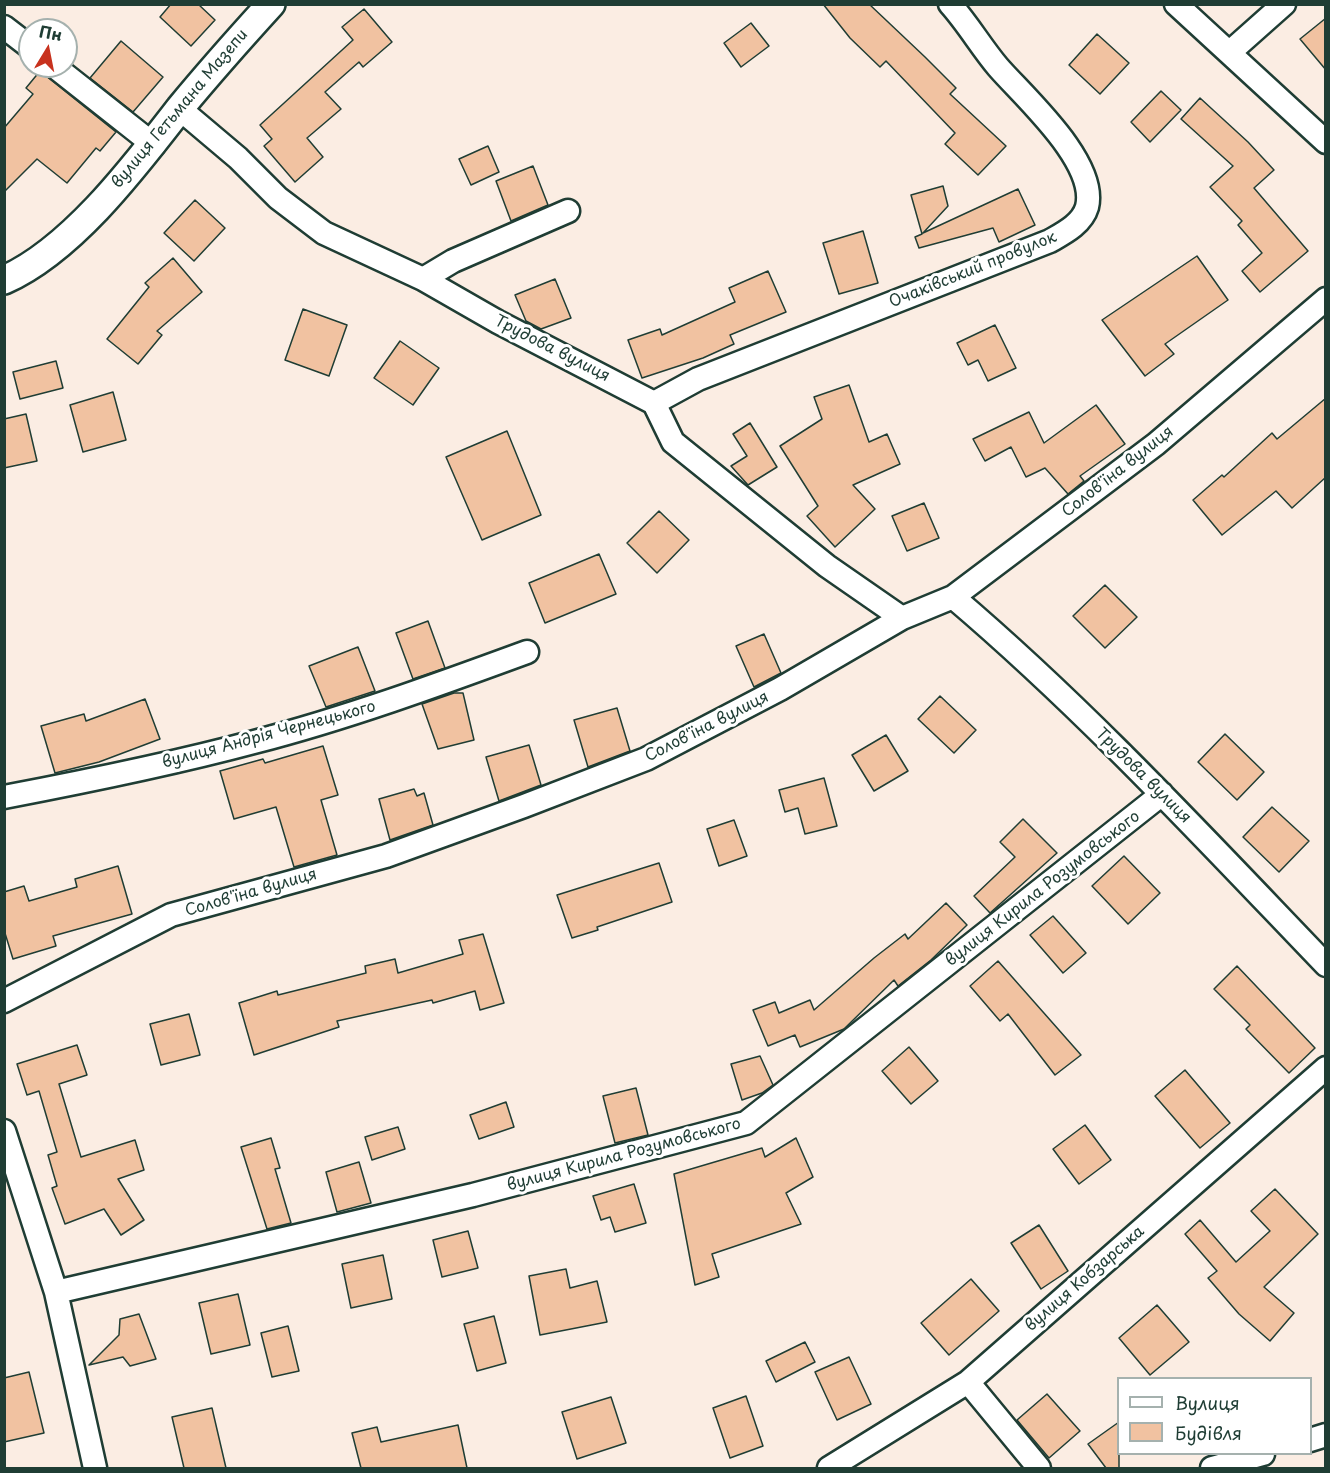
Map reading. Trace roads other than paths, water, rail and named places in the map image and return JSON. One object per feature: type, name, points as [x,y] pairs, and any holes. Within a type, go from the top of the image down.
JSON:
[{"type":"street","name":"вулиця Гетьмана Мазепи","points":[[4,280],[60,244],[154,144],[180,109],[271,4]]},
{"type":"street","name":"Очаківський провулок","points":[[654,403],[698,379],[1050,241],[1074,227],[1087,207],[1085,181],[1068,149],[1051,122],[998,67],[950,4]]},
{"type":"street","points":[[1176,4],[1326,142]]},
{"type":"street","points":[[1230,52],[1284,4]]},
{"type":"street","points":[[4,27],[18,38]]},
{"type":"street","points":[[69,78],[154,144]]},
{"type":"street","name":"Трудова вулиця","points":[[180,109],[238,158],[278,198],[324,233],[423,279],[498,322],[654,403]]},
{"type":"street","points":[[423,279],[464,256],[568,211]]},
{"type":"street","name":"Солов'їна вулиця","points":[[4,1001],[171,915],[386,856],[646,759],[780,689],[902,618],[953,597],[1156,444],[1326,298]]},
{"type":"street","points":[[654,403],[672,442],[827,566],[902,618]]},
{"type":"street","name":"Трудова вулиця","points":[[953,597],[1024,657],[1162,794],[1326,965]]},
{"type":"street","name":"вулиця Андрія Чернецького","points":[[4,797],[106,777],[254,742],[387,703],[527,652]]},
{"type":"street","name":"вулиця Кирила Розумовського","points":[[56,1292],[473,1195],[746,1123],[1162,794]]},
{"type":"street","name":"вулиця Кобзарська","points":[[829,1468],[968,1382],[1326,1068]]},
{"type":"street","points":[[4,1131],[56,1292],[95,1468]]},
{"type":"street","points":[[968,1382],[1039,1468]]},
{"type":"street","points":[[1212,1468],[1259,1455]]}]
